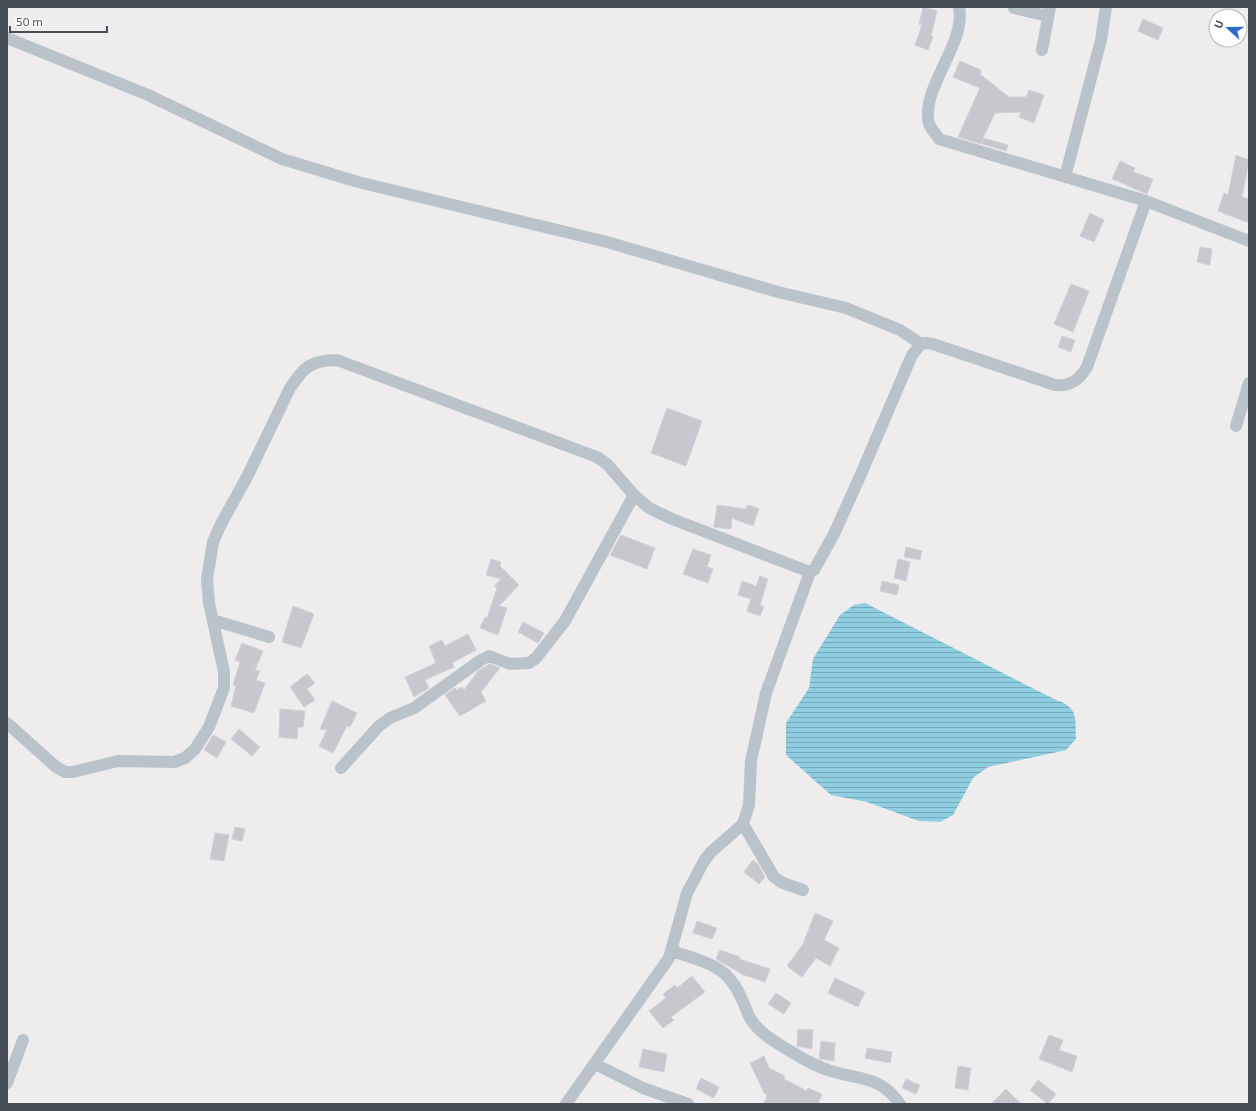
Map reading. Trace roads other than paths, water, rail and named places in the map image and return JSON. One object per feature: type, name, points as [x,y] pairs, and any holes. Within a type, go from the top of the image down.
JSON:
[{"type":"street","points":[[959,7],[961,15],[957,31],[928,105],[929,126],[939,139],[1146,201],[1249,241]]},
{"type":"street","points":[[1065,177],[1101,40],[1106,7]]},
{"type":"street","points":[[1014,8],[1049,11],[1042,50]]},
{"type":"street","points":[[7,38],[148,96],[282,159],[358,182],[607,242],[771,290],[846,308],[900,330],[920,344]]},
{"type":"street","points":[[566,1104],[669,958],[687,892],[696,873],[711,852],[743,824],[749,805],[751,761],[766,692],[810,572],[814,570],[834,534],[861,474],[897,386],[912,355],[920,344],[926,342],[1056,385],[1066,385],[1074,382],[1081,377],[1088,367],[1146,201]]},
{"type":"street","points":[[7,722],[55,766],[65,772],[73,772],[118,761],[162,763],[185,758],[195,749],[209,727],[224,688],[224,672],[209,604],[207,579],[209,559],[218,530],[247,477],[290,388],[308,365],[323,360],[337,360],[597,457],[607,464],[634,495],[649,508],[672,519],[810,572]]},
{"type":"street","points":[[1236,426],[1249,382]]},
{"type":"street","points":[[342,768],[379,726],[390,718],[414,708],[481,660],[489,656],[510,664],[529,664],[536,658],[565,621],[634,495]]},
{"type":"street","points":[[212,620],[269,637]]},
{"type":"street","points":[[743,824],[774,877],[783,883],[803,890]]},
{"type":"street","points":[[672,951],[714,966],[724,973],[734,983],[744,1000],[749,1016],[757,1027],[767,1036],[809,1062],[831,1071],[880,1084],[891,1092],[900,1104]]},
{"type":"street","points":[[7,1083],[22,1040]]},
{"type":"street","points":[[595,1064],[643,1088],[688,1104]]},
{"type":"water","points":[[865,603],[1062,702],[1072,710],[1074,714],[1076,739],[1066,750],[988,767],[973,778],[953,815],[940,822],[919,821],[867,802],[831,795],[786,755],[786,723],[809,688],[813,659],[840,615],[854,605]]}]
